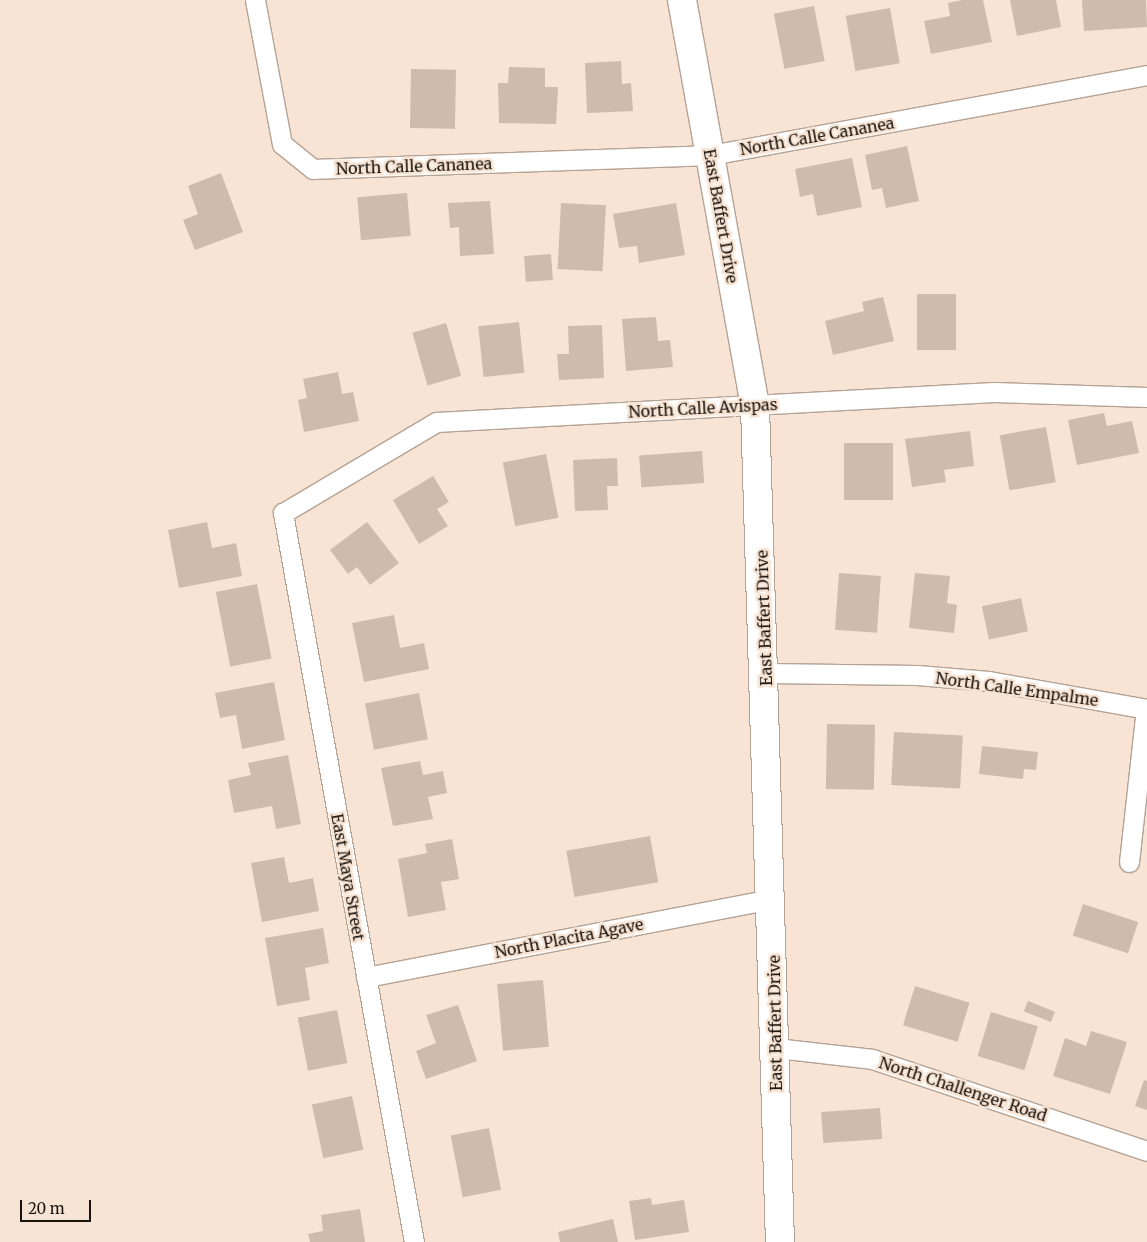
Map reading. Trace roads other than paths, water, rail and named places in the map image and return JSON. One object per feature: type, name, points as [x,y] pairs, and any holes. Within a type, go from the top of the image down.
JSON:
[{"type":"street","name":"North Calle Cananea","points":[[255,0],[282,144],[313,169],[710,155],[1147,75]]},
{"type":"street","name":"East Baffert Drive","points":[[682,0],[755,406],[766,673],[780,1242]]},
{"type":"street","name":"North Calle Avispas","points":[[283,513],[436,422],[994,392],[1147,397]]},
{"type":"street","name":"East Maya Street","points":[[283,513],[414,1242]]},
{"type":"street","name":"North Calle Empalme","points":[[766,673],[917,675],[989,681],[1146,709]]},
{"type":"street","points":[[1129,862],[1146,709]]},
{"type":"street","name":"North Placita Agave","points":[[366,978],[772,899]]},
{"type":"street","name":"North Challenger Road","points":[[776,1048],[872,1059],[1147,1151]]}]
